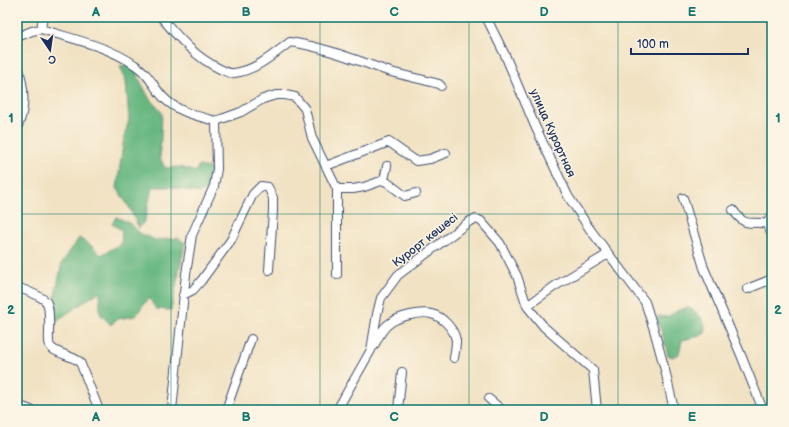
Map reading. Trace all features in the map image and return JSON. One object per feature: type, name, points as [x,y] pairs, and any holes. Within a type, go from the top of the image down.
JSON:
[{"type":"street","points":[[41,29],[43,17]]},
{"type":"street","points":[[161,17],[185,44],[200,58],[229,73],[234,73],[259,64],[290,42],[305,44],[345,55],[390,71],[441,86]]},
{"type":"street","name":"улица Курортная","points":[[486,17],[505,55],[535,126],[568,196],[608,254]]},
{"type":"street","points":[[17,37],[41,29],[98,47],[134,64],[146,73],[164,98],[182,111],[216,121],[241,112],[263,99],[276,95],[294,97],[305,109],[312,138],[337,189],[337,275]]},
{"type":"street","points":[[17,63],[21,76],[24,99],[20,121],[17,128]]},
{"type":"street","points":[[172,410],[192,235],[214,186],[217,169],[216,121]]},
{"type":"street","points":[[326,166],[389,142],[416,161],[430,159],[446,153]]},
{"type":"street","points":[[384,180],[387,166]]},
{"type":"street","points":[[337,189],[364,187],[384,180]]},
{"type":"street","points":[[384,180],[405,196],[416,194]]},
{"type":"street","points":[[184,295],[193,290],[201,281],[231,240],[253,194],[261,186],[268,187],[273,198],[268,270]]},
{"type":"street","points":[[683,198],[704,268],[763,410]]},
{"type":"street","points":[[733,210],[743,221],[752,224],[770,220],[772,234]]},
{"type":"street","name":"Курорт көшесі","points":[[337,410],[371,350],[381,298],[398,275],[470,221],[476,219],[482,221],[500,243],[517,276],[527,306],[544,327],[592,370],[597,410]]},
{"type":"street","points":[[527,306],[555,286],[608,254],[645,302],[660,350],[674,410]]},
{"type":"street","points":[[747,289],[772,279]]},
{"type":"street","points":[[17,287],[42,298],[46,302],[48,308],[48,340],[50,346],[53,350],[80,362],[99,410]]},
{"type":"street","points":[[371,350],[390,323],[405,317],[419,314],[432,314],[441,319],[452,329],[456,339],[454,358]]},
{"type":"street","points":[[226,410],[251,339]]},
{"type":"street","points":[[398,410],[402,372]]},
{"type":"street","points":[[489,399],[502,410]]},
{"type":"street","points":[[17,405],[31,410]]},
{"type":"green space","points":[[128,65],[135,71],[149,98],[162,113],[160,158],[165,168],[180,167],[196,172],[198,166],[211,168],[211,178],[208,189],[199,193],[170,187],[152,187],[145,220],[139,228],[129,207],[117,188],[124,137],[129,120],[126,81],[120,66]]},
{"type":"green space","points":[[116,217],[129,223],[141,234],[156,240],[178,238],[185,243],[171,310],[156,309],[149,298],[136,316],[117,319],[111,325],[100,314],[100,291],[53,323],[50,318],[62,263],[79,238],[93,247],[101,255],[121,244],[122,230],[112,224]]},
{"type":"green space","points":[[688,307],[701,317],[705,324],[705,333],[700,336],[682,340],[679,354],[672,357],[668,355],[662,332],[657,322],[658,316],[667,317]]}]
